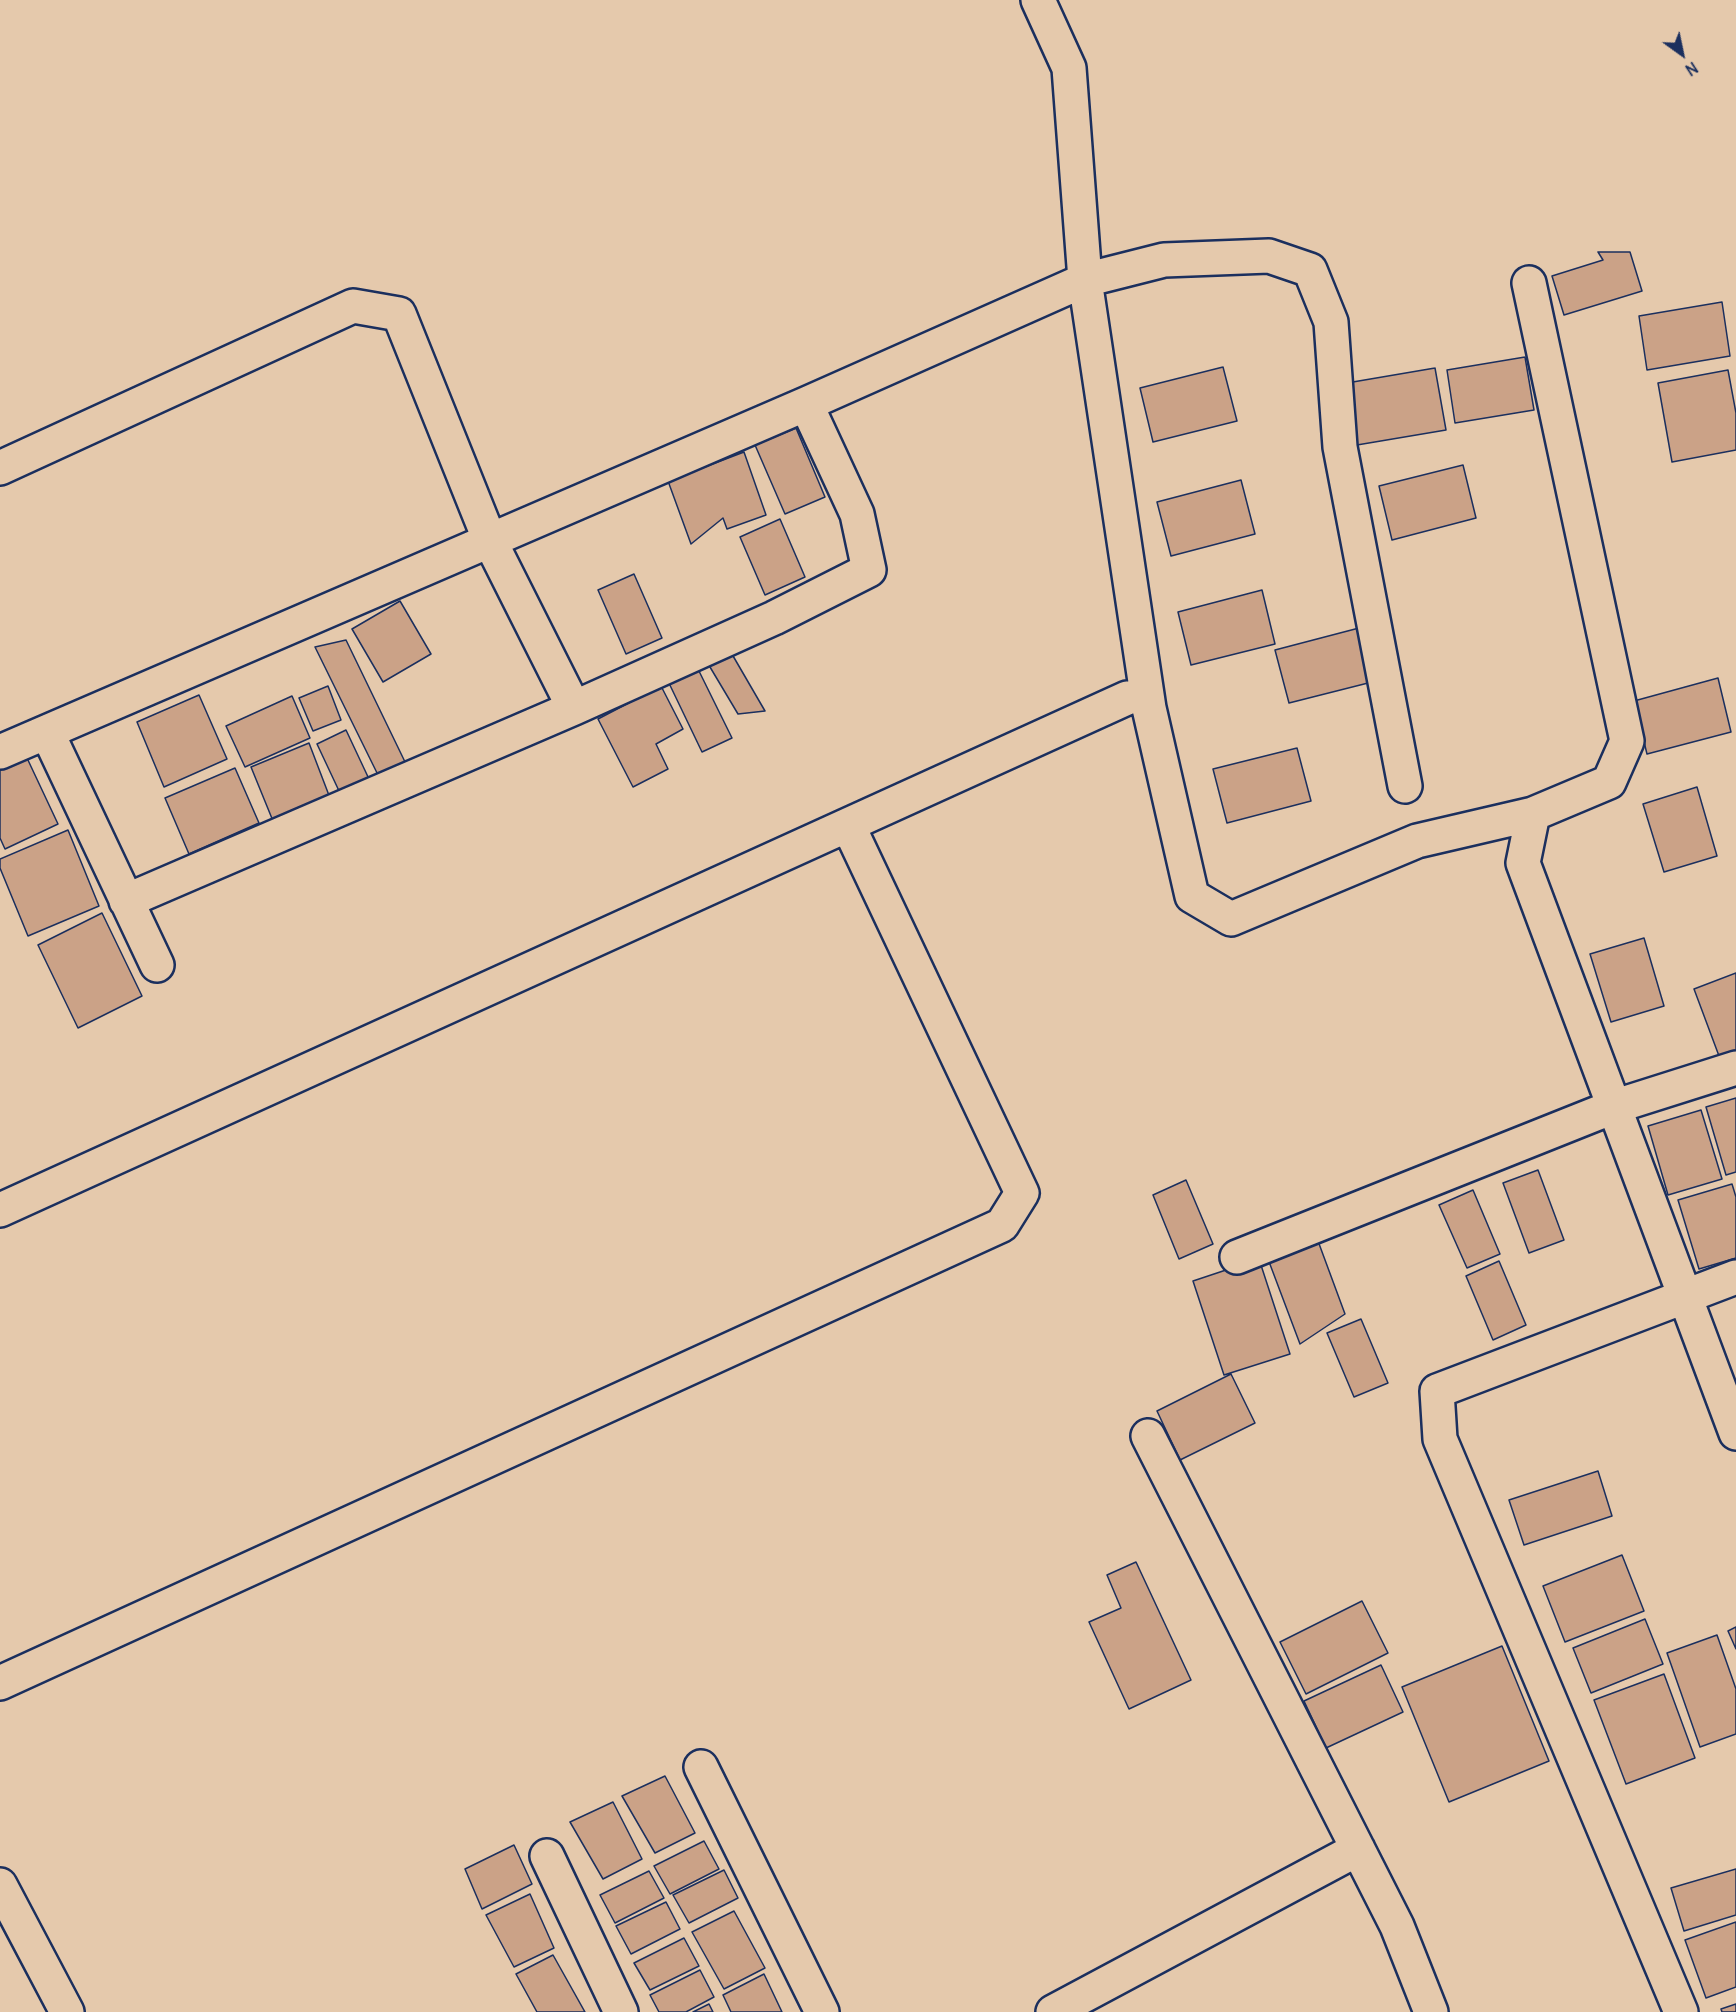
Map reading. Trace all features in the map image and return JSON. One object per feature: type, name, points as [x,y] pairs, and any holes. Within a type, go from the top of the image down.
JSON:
[{"type":"street","points":[[1038,0],[1069,68],[1085,280],[1149,708],[1192,896],[1230,919],[1417,841],[1533,814],[1609,782],[1627,741],[1529,283]]},
{"type":"street","points":[[0,752],[806,404],[1085,280],[1164,260],[1269,256],[1310,270],[1331,322],[1340,447],[1405,786]]},
{"type":"street","points":[[0,468],[353,306],[399,314],[490,541],[574,708]]},
{"type":"street","points":[[126,901],[574,708],[774,618],[869,570],[857,514],[806,404]]},
{"type":"street","points":[[0,1210],[1127,698]]},
{"type":"street","points":[[47,732],[157,965]]},
{"type":"street","points":[[1533,814],[1523,863],[1736,1433]]},
{"type":"street","points":[[0,1683],[1002,1225],[1022,1193],[848,825]]},
{"type":"street","points":[[1237,1257],[1613,1107],[1736,1068]]},
{"type":"street","points":[[1681,2012],[1440,1439],[1437,1391],[1736,1277]]},
{"type":"street","points":[[1148,1436],[1397,1926],[1431,2012]]},
{"type":"street","points":[[700,1767],[822,2012]]},
{"type":"street","points":[[1053,2012],[1358,1849]]},
{"type":"street","points":[[547,1856],[621,2012]]},
{"type":"street","points":[[0,1885],[67,2012]]},
{"type":"building","points":[[1598,252],[1630,252],[1642,291],[1564,315],[1552,276],[1603,260]]},
{"type":"building","points":[[1722,302],[1730,356],[1647,370],[1639,316]]},
{"type":"building","points":[[1525,357],[1534,410],[1455,423],[1447,370]]},
{"type":"building","points":[[1223,367],[1237,421],[1153,442],[1140,388]]},
{"type":"building","points":[[1435,368],[1446,430],[1351,446],[1341,384]]},
{"type":"building","points":[[1728,370],[1736,413],[1736,450],[1672,462],[1658,383]]},
{"type":"building","points":[[796,428],[825,497],[785,514],[755,445]]},
{"type":"building","points":[[744,452],[766,515],[727,529],[723,518],[691,544],[668,481]]},
{"type":"building","points":[[1463,465],[1476,518],[1392,540],[1379,486]]},
{"type":"building","points":[[1241,480],[1255,534],[1171,556],[1157,502]]},
{"type":"building","points":[[780,519],[805,577],[765,595],[740,537]]},
{"type":"building","points":[[634,574],[662,638],[626,654],[598,590]]},
{"type":"building","points":[[1262,590],[1275,644],[1191,665],[1178,612]]},
{"type":"building","points":[[400,601],[431,654],[383,682],[352,629]]},
{"type":"building","points":[[1359,628],[1372,682],[1289,703],[1275,650]]},
{"type":"building","points":[[346,640],[407,766],[380,779],[315,647]]},
{"type":"building","points":[[729,649],[765,711],[738,714],[707,662]]},
{"type":"building","points":[[696,665],[732,738],[702,752],[667,679]]},
{"type":"building","points":[[1718,678],[1731,732],[1647,754],[1634,701]]},
{"type":"building","points":[[328,686],[341,720],[313,731],[299,698]]},
{"type":"building","points":[[661,686],[683,729],[656,744],[668,769],[633,787],[598,719]]},
{"type":"building","points":[[199,695],[227,759],[164,787],[137,722]]},
{"type":"building","points":[[292,696],[310,738],[245,767],[226,726]]},
{"type":"building","points":[[346,730],[369,779],[340,793],[317,744]]},
{"type":"building","points":[[309,743],[330,798],[273,821],[251,767]]},
{"type":"building","points":[[1297,748],[1311,801],[1227,823],[1213,769]]},
{"type":"building","points":[[27,758],[58,824],[5,849],[0,838],[0,770]]},
{"type":"building","points":[[235,768],[259,823],[189,854],[165,798]]},
{"type":"building","points":[[1697,787],[1717,856],[1664,872],[1643,804]]},
{"type":"building","points":[[68,830],[99,906],[28,936],[0,868],[0,859]]},
{"type":"building","points":[[102,913],[142,996],[78,1028],[38,945]]},
{"type":"building","points":[[1644,938],[1664,1006],[1611,1022],[1590,954]]},
{"type":"building","points":[[1736,973],[1736,1058],[1722,1064],[1694,989]]},
{"type":"building","points":[[1736,1098],[1736,1172],[1726,1175],[1706,1107]]},
{"type":"building","points":[[1701,1110],[1722,1179],[1668,1195],[1648,1126]]},
{"type":"building","points":[[1538,1170],[1564,1240],[1529,1253],[1503,1183]]},
{"type":"building","points":[[1186,1180],[1213,1244],[1179,1259],[1153,1195]]},
{"type":"building","points":[[1732,1184],[1736,1197],[1736,1258],[1699,1269],[1678,1200]]},
{"type":"building","points":[[1473,1190],[1500,1254],[1467,1268],[1439,1205]]},
{"type":"building","points":[[1318,1241],[1345,1314],[1300,1344],[1268,1259]]},
{"type":"building","points":[[1259,1259],[1290,1354],[1224,1375],[1193,1281]]},
{"type":"building","points":[[1499,1261],[1526,1325],[1493,1340],[1466,1276]]},
{"type":"building","points":[[1361,1319],[1388,1383],[1354,1397],[1327,1333]]},
{"type":"building","points":[[1231,1374],[1255,1423],[1180,1460],[1157,1411]]},
{"type":"building","points":[[1598,1471],[1612,1516],[1524,1545],[1509,1500]]},
{"type":"building","points":[[1622,1555],[1644,1611],[1565,1642],[1543,1586]]},
{"type":"building","points":[[1136,1562],[1191,1680],[1129,1709],[1089,1622],[1121,1608],[1107,1575]]},
{"type":"building","points":[[1362,1601],[1388,1653],[1306,1694],[1280,1642]]},
{"type":"building","points":[[1645,1619],[1663,1664],[1591,1693],[1573,1648]]},
{"type":"building","points":[[1736,1627],[1736,1649],[1728,1631]]},
{"type":"building","points":[[1717,1635],[1736,1689],[1736,1734],[1700,1747],[1667,1653]]},
{"type":"building","points":[[1502,1646],[1549,1761],[1449,1802],[1402,1687]]},
{"type":"building","points":[[1381,1665],[1403,1712],[1326,1748],[1304,1701]]},
{"type":"building","points":[[1664,1674],[1695,1758],[1626,1784],[1594,1700]]},
{"type":"building","points":[[665,1776],[695,1833],[655,1853],[622,1796]]},
{"type":"building","points":[[613,1802],[642,1859],[603,1879],[570,1822]]},
{"type":"building","points":[[704,1841],[719,1869],[670,1894],[654,1866]]},
{"type":"building","points":[[514,1845],[532,1884],[482,1909],[465,1869]]},
{"type":"building","points":[[1736,1869],[1736,1915],[1684,1931],[1671,1888]]},
{"type":"building","points":[[724,1870],[738,1898],[689,1923],[673,1895]]},
{"type":"building","points":[[649,1871],[664,1898],[615,1923],[600,1895]]},
{"type":"building","points":[[530,1894],[554,1948],[514,1967],[486,1915]]},
{"type":"building","points":[[666,1902],[680,1929],[631,1954],[616,1926]]},
{"type":"building","points":[[734,1911],[765,1968],[724,1989],[692,1932]]},
{"type":"building","points":[[1736,1922],[1736,1987],[1706,1998],[1685,1940]]},
{"type":"building","points":[[684,1938],[699,1966],[650,1990],[634,1963]]},
{"type":"building","points":[[553,1955],[585,2012],[537,2012],[516,1974]]},
{"type":"building","points":[[700,1970],[714,1997],[686,2012],[659,2012],[650,1995]]},
{"type":"building","points":[[764,1974],[782,2012],[731,2012],[723,1995]]},
{"type":"building","points":[[709,2004],[713,2012],[693,2012]]},
{"type":"building","points":[[1736,2004],[1736,2012],[1722,2012],[1721,2009]]}]
